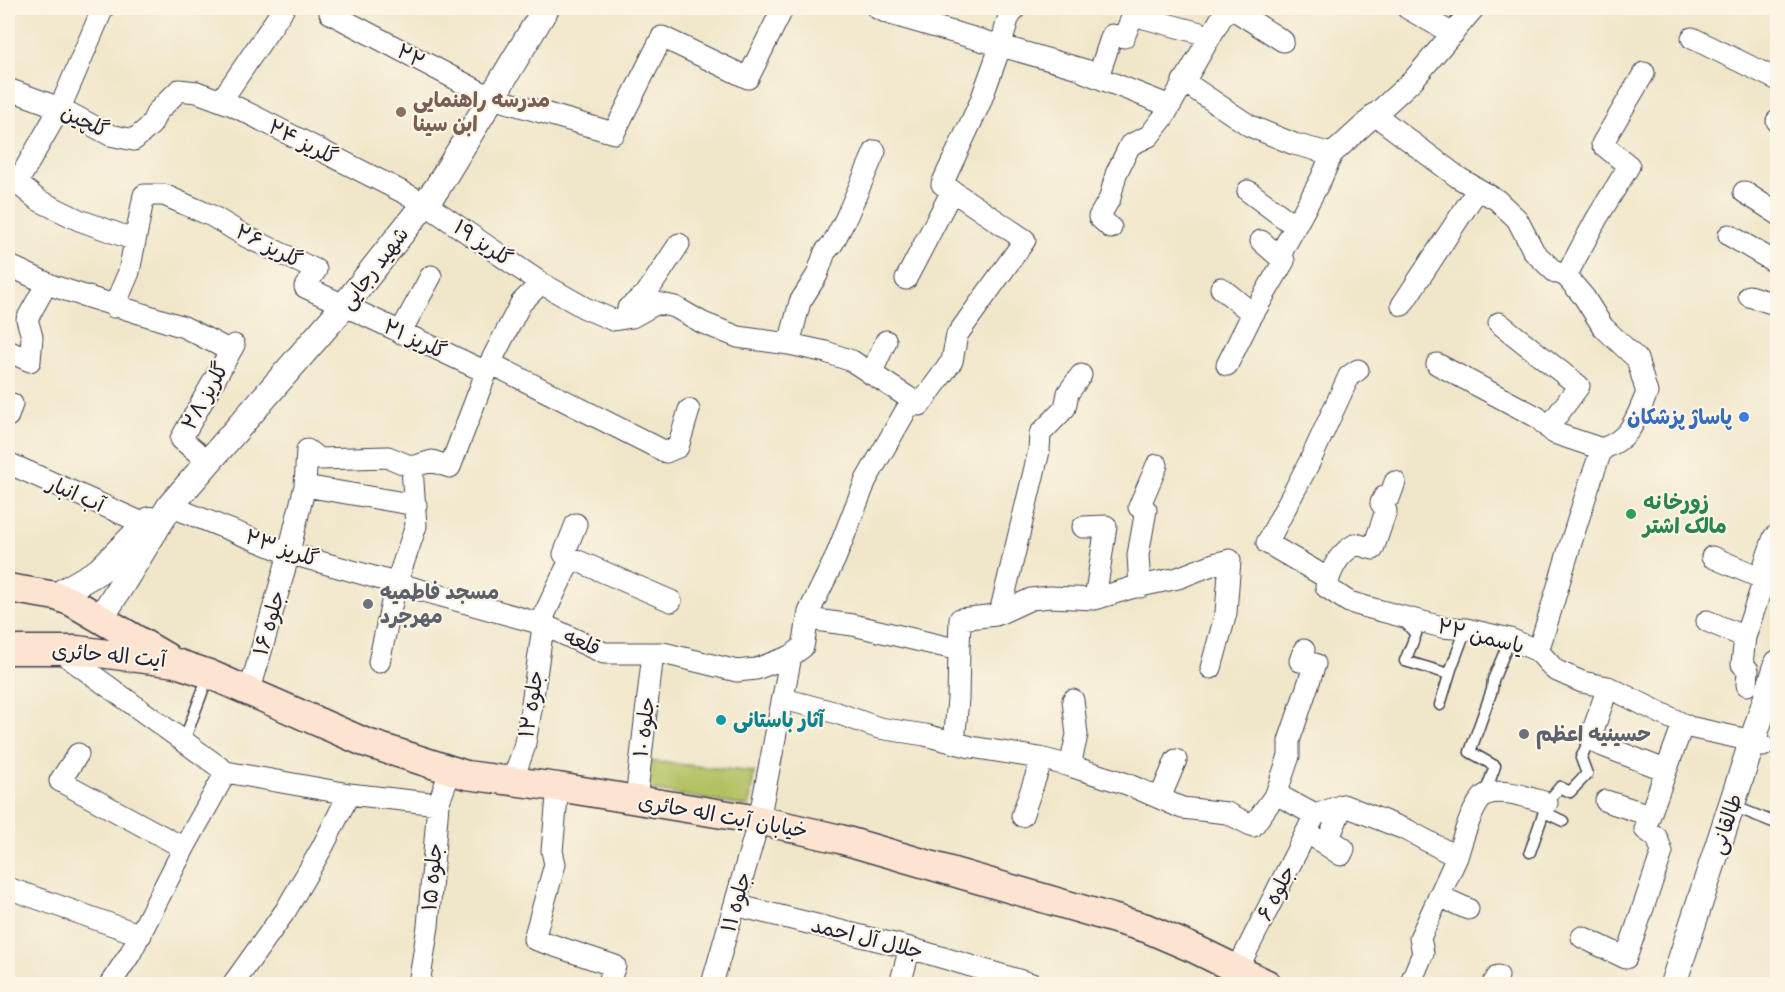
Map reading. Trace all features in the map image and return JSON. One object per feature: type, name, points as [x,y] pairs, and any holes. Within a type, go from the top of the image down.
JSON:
[{"type":"main road","name":"آیت اله حائری","points":[[8,588],[56,596],[72,602],[176,663]]},
{"type":"main road","points":[[67,650],[101,618]]},
{"type":"main road","name":"آیت اله حائری","points":[[8,652],[67,650],[176,663]]},
{"type":"main road","name":"خیابان آیت اله حائری","points":[[176,663],[209,674],[364,742],[466,775],[558,787],[759,820],[840,839],[1146,928],[1186,944],[1255,980]]},
{"type":"street","points":[[8,265],[47,283],[114,307],[129,272],[135,240],[79,220],[38,200],[17,183],[60,108],[103,8]]},
{"type":"street","points":[[221,101],[284,8]]},
{"type":"street","name":"شهید رجایی","points":[[170,506],[344,306],[437,188],[546,8]]},
{"type":"street","name":"۲۲","points":[[330,13],[492,98],[614,133],[662,37],[748,78],[783,8]]},
{"type":"street","points":[[613,320],[632,317],[657,303],[675,307],[704,323],[738,337],[789,344],[826,352],[852,361],[920,405],[952,361],[957,335],[1024,240],[942,184],[980,102],[1008,19],[1015,8]]},
{"type":"street","points":[[1111,228],[1100,217],[1110,198],[1116,174],[1130,146],[1149,136],[1163,118],[1183,81],[1229,8],[1283,41]]},
{"type":"street","points":[[1407,8],[1453,34]]},
{"type":"street","points":[[1284,261],[1281,253],[1332,154],[1413,80],[1474,8]]},
{"type":"street","points":[[887,10],[1099,74],[1112,35],[1124,37],[1133,15],[1200,33]]},
{"type":"street","points":[[1692,38],[1778,80]]},
{"type":"street","points":[[1061,63],[1170,106]]},
{"type":"street","points":[[1566,276],[1597,218],[1629,166],[1602,144],[1644,73]]},
{"type":"street","points":[[1183,81],[1250,126],[1294,144],[1332,154]]},
{"type":"street","name":"گلچین","points":[[8,89],[60,108],[110,135],[134,140],[151,125],[157,112],[179,90]]},
{"type":"street","name":"گلریز ۲۴","points":[[179,90],[197,92],[221,101],[424,203]]},
{"type":"street","points":[[1374,114],[1459,178],[1497,200],[1517,219],[1534,252],[1555,272],[1566,276],[1584,297],[1603,327],[1637,359],[1647,393],[1632,425],[1618,442],[1602,448],[1554,433],[1537,417],[1437,364]]},
{"type":"street","points":[[789,344],[800,302],[817,275],[825,252],[833,243],[846,218],[875,151]]},
{"type":"street","points":[[1402,304],[1478,189]]},
{"type":"street","points":[[906,279],[952,191]]},
{"type":"street","points":[[1248,191],[1295,226]]},
{"type":"street","points":[[1744,192],[1778,214]]},
{"type":"street","name":"گلریز ۲۶","points":[[135,240],[144,195],[164,195],[212,216],[247,237],[316,270],[305,287],[344,306]]},
{"type":"street","name":"گلریز ۱۹","points":[[424,203],[541,283],[585,308],[613,320]]},
{"type":"street","points":[[1729,235],[1778,264]]},
{"type":"street","points":[[1261,241],[1284,261]]},
{"type":"street","points":[[613,320],[646,294],[679,244]]},
{"type":"street","points":[[1227,365],[1284,261]]},
{"type":"street","points":[[400,333],[431,276]]},
{"type":"street","points":[[8,351],[30,361],[32,336],[27,319],[47,283]]},
{"type":"street","points":[[379,662],[396,584],[416,526],[412,467],[432,461],[450,467],[488,368],[521,303],[541,283]]},
{"type":"street","points":[[1221,288],[1253,314]]},
{"type":"street","points":[[1749,296],[1776,300]]},
{"type":"street","name":"گلریز ۲۱","points":[[344,306],[400,333],[488,368],[666,452],[678,447],[689,410]]},
{"type":"street","name":"گلریز ۲۸","points":[[114,307],[184,327],[221,346],[232,349],[181,439],[209,462]]},
{"type":"street","points":[[1499,323],[1579,386],[1548,428]]},
{"type":"street","points":[[871,374],[886,341]]},
{"type":"street","name":"یاسمن ۲۲","points":[[1358,370],[1349,376],[1310,461],[1262,547],[1328,583],[1349,602],[1442,627],[1466,629],[1510,639],[1538,651],[1555,670],[1582,682],[1608,687],[1683,724],[1758,744]]},
{"type":"street","points":[[1000,613],[1039,451],[1040,434],[1065,408],[1068,393],[1081,375]]},
{"type":"street","name":"جلوه ۱۱","points":[[712,984],[759,820],[784,699],[809,612],[835,559],[866,480],[912,400]]},
{"type":"street","points":[[1538,651],[1560,586],[1583,497],[1602,448]]},
{"type":"street","name":"جلوه ۱۶","points":[[249,693],[305,486],[307,450],[319,459],[388,457],[412,467]]},
{"type":"street","name":"آب انبار","points":[[8,463],[145,524]]},
{"type":"street","points":[[1140,586],[1138,555],[1146,510],[1139,507],[1157,465]]},
{"type":"street","points":[[1328,583],[1332,568],[1345,551],[1356,544],[1373,549],[1386,511],[1381,503],[1384,497],[1390,496],[1395,482]]},
{"type":"street","points":[[305,486],[416,505]]},
{"type":"street","points":[[56,596],[99,571],[145,524],[170,506]]},
{"type":"street","points":[[101,618],[170,506]]},
{"type":"street","name":"گلریز ۲۳","points":[[170,506],[288,553],[396,584]]},
{"type":"street","points":[[576,524],[564,554],[670,602]]},
{"type":"street","points":[[1083,527],[1106,526],[1095,599]]},
{"type":"street","points":[[1747,685],[1748,670],[1742,664],[1745,637],[1762,586],[1769,581],[1774,537]]},
{"type":"street","points":[[1712,557],[1769,581]]},
{"type":"street","name":"جلوه ۱۲","points":[[512,782],[524,748],[542,624],[571,558]]},
{"type":"street","points":[[954,743],[958,699],[960,619],[1000,613],[1031,599],[1050,597],[1095,599],[1178,578],[1230,560],[1226,613],[1212,668]]},
{"type":"street","name":"قلعه","points":[[396,584],[542,624],[604,653],[663,653],[738,671],[756,669],[797,651]]},
{"type":"street","points":[[808,619],[853,625],[959,650]]},
{"type":"street","points":[[1707,621],[1745,637]]},
{"type":"street","points":[[67,650],[226,772],[350,794],[438,804]]},
{"type":"street","points":[[784,699],[837,713],[879,728],[925,735],[1070,766],[1127,784],[1182,808],[1227,813],[1253,826],[1276,794],[1289,756],[1289,741],[1315,664],[1300,661],[1304,650]]},
{"type":"street","name":"جلوه ۱۰","points":[[636,800],[654,653]]},
{"type":"street","name":"طالقانی","points":[[1686,984],[1743,810],[1778,663]]},
{"type":"street","points":[[1608,687],[1591,736],[1598,744],[1665,770]]},
{"type":"street","points":[[1070,766],[1077,735],[1073,700]]},
{"type":"street","name":"طالقانی","points":[[1673,984],[1758,744],[1777,706]]},
{"type":"street","points":[[1582,937],[1626,958],[1662,852],[1657,838],[1645,829],[1683,724]]},
{"type":"street","points":[[78,754],[60,781],[184,848]]},
{"type":"street","points":[[1022,816],[1042,759]]},
{"type":"street","points":[[1160,798],[1176,760]]},
{"type":"street","name":"جلوه ۱۵","points":[[419,984],[428,926],[438,804],[451,770]]},
{"type":"street","points":[[110,984],[141,935],[184,848],[226,772]]},
{"type":"street","points":[[558,787],[552,851],[555,864],[534,939],[612,975],[604,984]]},
{"type":"street","points":[[1410,984],[1423,953],[1420,938],[1457,857],[1478,802],[1485,795],[1499,792],[1546,807]]},
{"type":"street","points":[[233,984],[286,910],[350,794]]},
{"type":"street","points":[[1276,794],[1311,824],[1341,855],[1344,849],[1329,838],[1343,805]]},
{"type":"street","points":[[1606,801],[1649,815]]},
{"type":"street","points":[[1343,805],[1407,830],[1457,857]]},
{"type":"street","points":[[1311,824],[1343,805]]},
{"type":"street","name":"جلوه ۶","points":[[1255,980],[1311,824]]},
{"type":"street","points":[[8,888],[141,935]]},
{"type":"street","points":[[1439,896],[1467,909]]},
{"type":"street","name":"جلال آل احمد","points":[[735,904],[910,948],[1032,984]]},
{"type":"street","points":[[900,984],[910,948]]},
{"type":"lane","points":[[1400,616],[1416,634],[1406,660],[1449,674]]},
{"type":"lane","points":[[1440,705],[1466,629]]},
{"type":"lane","points":[[1485,795],[1495,766],[1470,752],[1492,690],[1493,680],[1510,639]]},
{"type":"lane","points":[[184,741],[209,674]]},
{"type":"lane","points":[[1530,852],[1546,807],[1560,787],[1570,792],[1587,774],[1581,758],[1591,736]]},
{"type":"lane","points":[[1546,807],[1563,821]]},
{"type":"lane","points":[[1743,810],[1778,824]]},
{"type":"green space","points":[[647,761],[754,772],[749,807],[646,789]]},
{"type":"place","name":"مدرسه راهنمایی ابن سینا","points":[[401,112]]},
{"type":"place","name":"پاساژ پزشکان","points":[[1744,417]]},
{"type":"place","name":"زورخانه مالک اشتر","points":[[1631,514]]},
{"type":"place","name":"مسجد فاطمیه مهرجرد","points":[[368,604]]},
{"type":"place","name":"آثار باستانی","points":[[721,720]]},
{"type":"place","name":"حسینیه اعظم","points":[[1524,734]]}]
